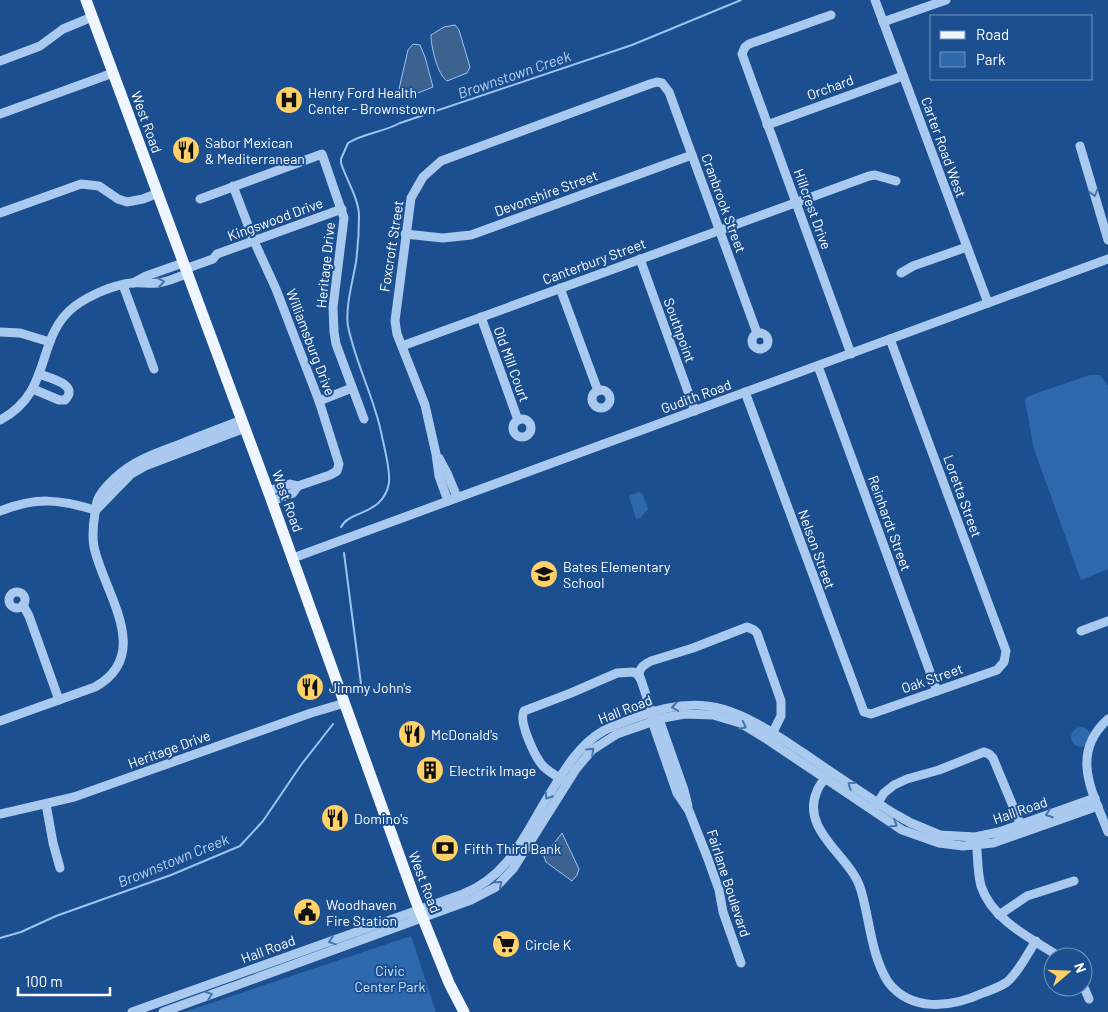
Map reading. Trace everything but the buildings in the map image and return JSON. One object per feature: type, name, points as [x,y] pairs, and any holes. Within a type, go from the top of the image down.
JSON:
[{"type":"main road","name":"West Road","points":[[86,0],[244,424],[421,914],[449,983],[464,1012]]},
{"type":"street","name":"Carter Road West","points":[[875,0],[988,303]]},
{"type":"street","points":[[884,22],[946,0]]},
{"type":"street","name":"Hillcrest Drive","points":[[831,15],[745,47],[742,57],[851,354]]},
{"type":"street","points":[[0,61],[40,46],[63,29],[92,17]]},
{"type":"street","points":[[0,114],[113,72]]},
{"type":"street","name":"Orchard","points":[[767,125],[903,76]]},
{"type":"street","name":"Cranbrook Street","points":[[662,83],[669,92],[756,333]]},
{"type":"street","name":"Foxcroft Street","points":[[448,501],[439,476],[425,405],[396,330],[395,314],[405,234],[414,191],[423,177],[441,162],[650,84],[662,83]]},
{"type":"street","points":[[1080,146],[1108,240]]},
{"type":"street","name":"Heritage Drive","points":[[200,198],[322,154],[342,209],[344,223],[332,319],[336,344],[364,419]]},
{"type":"street","name":"Devonshire Street","points":[[405,234],[443,238],[471,235],[692,155]]},
{"type":"street","name":"Canterbury Street","points":[[402,346],[868,176],[875,175],[896,181]]},
{"type":"street","points":[[0,213],[81,184],[99,186],[118,199],[128,202],[158,193]]},
{"type":"street","name":"Williamsburg Drive","points":[[233,186],[319,400],[339,462],[339,467],[334,473],[298,486],[290,484],[270,496]]},
{"type":"street","name":"Kingswood Drive","points":[[0,420],[15,411],[33,389],[59,323],[74,306],[94,295],[133,283],[146,276],[184,267],[211,254],[217,254],[342,209]]},
{"type":"street","points":[[901,273],[913,266],[967,247]]},
{"type":"street","name":"Southpoint","points":[[640,259],[694,411]]},
{"type":"street","name":"Gudith Road","points":[[293,558],[1107,261]]},
{"type":"street","points":[[123,285],[154,369]]},
{"type":"street","points":[[560,288],[598,391]]},
{"type":"street","name":"Old Mill Court","points":[[481,317],[518,420]]},
{"type":"street","points":[[0,332],[20,333],[50,342]]},
{"type":"street","name":"Loretta Street","points":[[890,339],[1004,645],[1006,657],[1004,662]]},
{"type":"street","name":"Reinhardt Street","points":[[818,366],[937,691]]},
{"type":"street","points":[[33,389],[59,400],[65,400],[69,395],[66,385],[40,374]]},
{"type":"street","points":[[319,400],[352,388]]},
{"type":"street","name":"Nelson Street","points":[[745,392],[862,710],[866,713]]},
{"type":"street","points":[[0,722],[102,683],[114,672],[120,660],[124,644],[123,628],[94,547],[93,528],[95,510],[131,474],[171,451],[244,424]]},
{"type":"street","name":"Foxcroft Street","points":[[436,454],[448,473],[457,497]]},
{"type":"street","points":[[0,511],[19,504],[43,500],[59,501],[95,510]]},
{"type":"street","points":[[23,605],[29,616],[59,700]]},
{"type":"street","points":[[1081,631],[1108,620]]},
{"type":"street","points":[[640,678],[640,669],[651,661],[694,648],[744,628],[751,628],[757,633],[781,701],[781,716],[770,736]]},
{"type":"street","name":"Oak Street","points":[[866,713],[871,714],[997,670],[1002,667],[1004,662]]},
{"type":"street","points":[[563,781],[548,771],[537,758],[522,719],[524,710],[571,693],[617,673],[633,672],[640,678]]},
{"type":"street","name":"Fairlane Boulevard","points":[[640,678],[677,793],[689,811],[719,890],[723,912],[741,963]]},
{"type":"street","name":"Heritage Drive","points":[[0,814],[74,797],[319,710],[345,703]]},
{"type":"street","name":"Hall Road","points":[[163,1012],[381,934],[421,914],[482,890],[518,854],[563,781],[577,753],[594,737],[612,727],[685,714],[713,715],[740,723],[770,736],[875,806],[925,830],[976,841],[1001,841],[1022,829],[1096,802]]},
{"type":"street","points":[[1108,719],[1096,733],[1087,753],[1086,761],[1088,778],[1108,832]]},
{"type":"street","points":[[875,806],[890,788],[899,782],[939,770],[984,752],[993,758],[1022,829]]},
{"type":"street","points":[[828,775],[815,796],[814,817],[820,829],[857,879],[863,896],[872,939],[887,981],[905,999],[928,1008],[949,1006],[972,998],[1006,982],[1036,941]]},
{"type":"street","points":[[46,804],[60,868]]},
{"type":"street","points":[[976,841],[981,886],[988,901],[999,915],[1045,947]]},
{"type":"street","points":[[999,915],[1027,896],[1074,881]]},
{"type":"street","name":"Hall Road","points":[[132,1012],[378,924],[421,914]]},
{"type":"street","points":[[378,924],[381,934]]},
{"type":"street","points":[[348,935],[352,945]]},
{"type":"street","points":[[263,965],[266,975]]},
{"type":"green space","points":[[1090,375],[1100,375],[1108,386],[1108,569],[1081,580],[1034,449],[1025,401],[1027,397],[1034,394]]},
{"type":"green space","points":[[639,492],[642,493],[648,509],[640,518],[636,519],[629,496]]},
{"type":"green space","points":[[1081,727],[1088,730],[1091,737],[1088,744],[1081,747],[1074,744],[1071,737],[1074,730]]},
{"type":"green space","name":"Civic Center Park","points":[[411,936],[436,1012],[184,1012]]},
{"type":"shaded area","points":[[455,25],[459,30],[470,67],[467,73],[447,81],[440,72],[433,53],[431,35],[444,27]]},
{"type":"shaded area","points":[[413,44],[420,45],[433,87],[418,93],[403,95],[399,89],[408,50]]},
{"type":"shaded area","points":[[562,833],[579,869],[572,881],[546,862],[544,856]]},
{"type":"waterway","name":"Brownstown Creek","points":[[341,527],[345,522],[373,507],[380,501],[386,494],[389,483],[389,470],[379,422],[354,348],[347,319],[357,256],[359,216],[355,196],[341,163],[348,143],[400,123],[632,45],[741,0]]},
{"type":"waterway","name":"Brownstown Creek","points":[[344,553],[361,684]]},
{"type":"waterway","name":"Brownstown Creek","points":[[0,938],[21,932],[56,916],[171,875],[240,846],[263,821],[301,765],[333,724]]},
{"type":"place","name":"Henry Ford Health Center - Brownstown","points":[[289,100]]},
{"type":"place","name":"Sabor Mexican & Mediterranean","points":[[186,150]]},
{"type":"place","name":"Bates Elementary School","points":[[544,574]]},
{"type":"place","name":"Jimmy John's","points":[[310,687]]},
{"type":"place","name":"McDonald's","points":[[412,734]]},
{"type":"place","name":"Electrik Image","points":[[430,770]]},
{"type":"place","name":"Domino's","points":[[335,818]]},
{"type":"place","name":"Fifth Third Bank","points":[[445,848]]},
{"type":"place","name":"Woodhaven Fire Station","points":[[307,912]]},
{"type":"place","name":"Circle K","points":[[506,944]]}]
